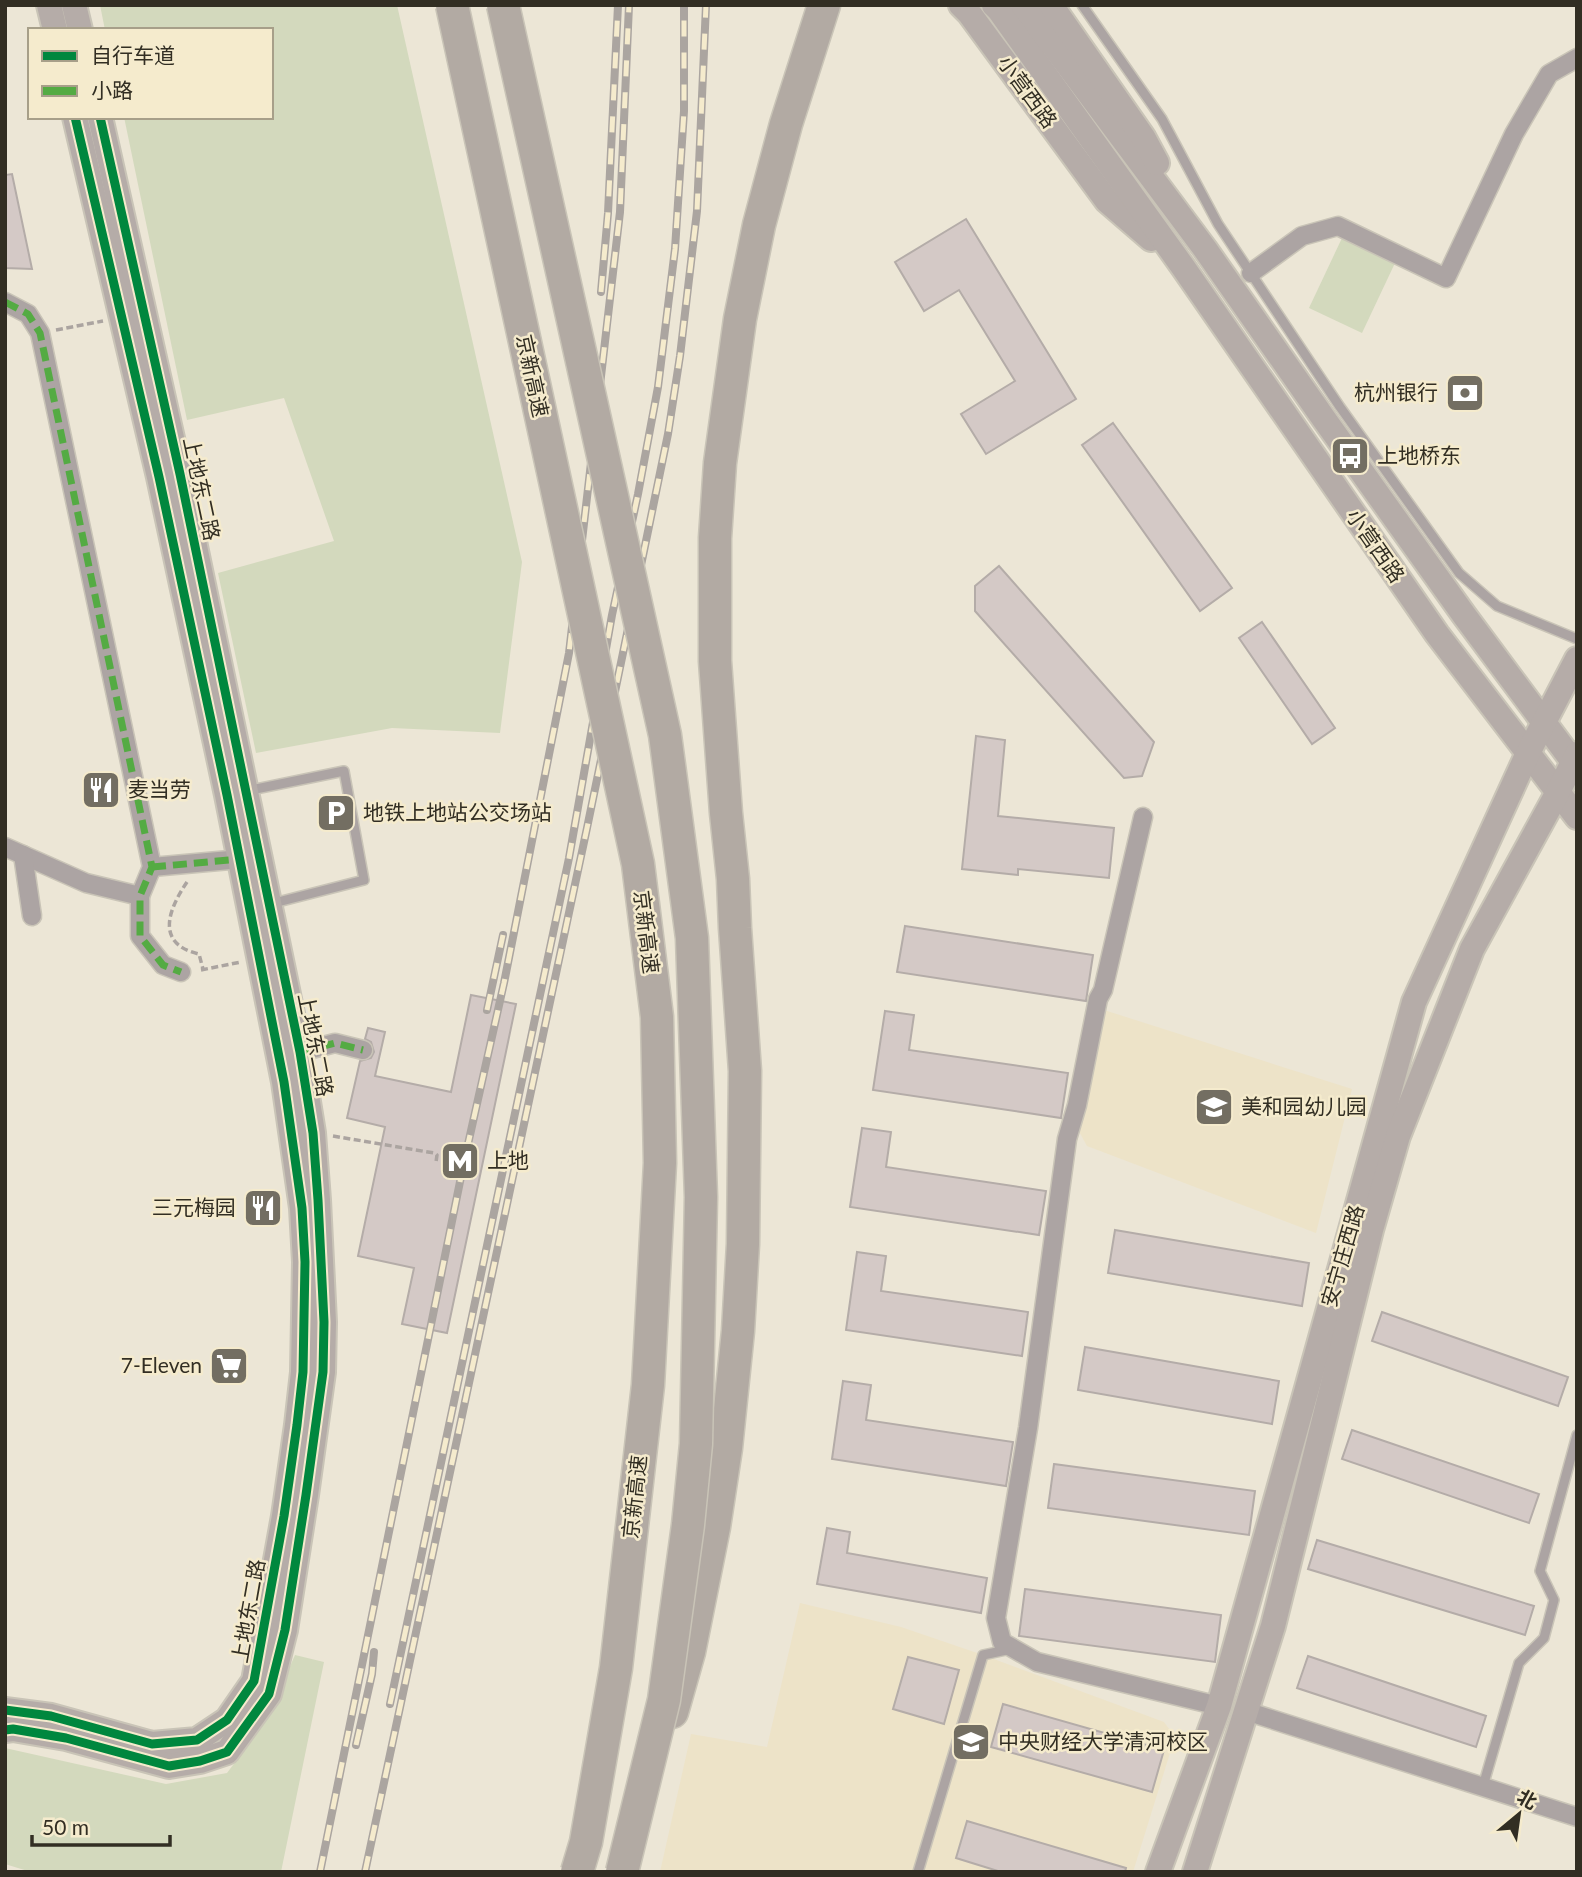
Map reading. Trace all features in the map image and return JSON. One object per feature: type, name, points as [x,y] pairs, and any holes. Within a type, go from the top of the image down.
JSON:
[{"type":"highway","name":"京新高速","points":[[452,5],[638,864],[657,1017],[660,1163],[648,1385],[616,1668],[586,1842],[577,1872]]},
{"type":"highway","name":"京新高速","points":[[503,5],[665,735],[692,938],[701,1197],[696,1444],[688,1525],[664,1700],[625,1863]]},
{"type":"highway","points":[[625,1863],[689,1652],[714,1527],[726,1448],[738,1331],[743,1244],[746,1071],[717,683],[717,499],[733,359],[759,225],[786,124],[824,5]]},
{"type":"street","points":[[49,5],[55,28]]},
{"type":"street","points":[[74,5],[80,28]]},
{"type":"street","name":"小营西路","points":[[961,5],[970,13],[1107,201],[1183,267]]},
{"type":"street","name":"小营西路","points":[[994,5],[1183,267],[1437,634],[1577,817]]},
{"type":"street","name":"小营西路","points":[[1023,5],[1205,249],[1332,413],[1464,615],[1576,761]]},
{"type":"street","name":"小营西路","points":[[1051,5],[1143,137],[1205,249]]},
{"type":"street","points":[[1251,273],[1302,236],[1338,226],[1446,278],[1514,134],[1549,74],[1577,58]]},
{"type":"street","name":"上地东二路","points":[[5,1710],[51,1716],[152,1744],[197,1740],[227,1720],[254,1681],[282,1529],[303,1372],[304,1262],[301,1196],[284,1082],[260,958],[260,906],[240,859],[237,793],[159,477],[75,119]]},
{"type":"street","name":"上地东二路","points":[[5,1730],[66,1738],[169,1766],[200,1761],[228,1752],[269,1694],[285,1630],[323,1372],[321,1238],[313,1133],[300,1052],[260,906],[180,474],[100,119]]},
{"type":"street","points":[[5,302],[28,314],[40,333],[152,867],[140,896],[140,936],[163,965],[181,972]]},
{"type":"street","name":"安宁庄西路","points":[[1158,1872],[1219,1706],[1414,1002],[1528,753],[1577,659]]},
{"type":"street","points":[[1195,1872],[1273,1626],[1371,1230],[1398,1136],[1472,949],[1576,761]]},
{"type":"street","points":[[1143,817],[1067,1139],[1028,1428],[996,1618],[1002,1642],[1037,1662],[1219,1706]]},
{"type":"street","points":[[5,847],[86,883],[140,896]]},
{"type":"street","points":[[23,855],[32,916]]},
{"type":"street","points":[[152,867],[240,859]]},
{"type":"street","points":[[300,1052],[335,1043],[363,1050]]},
{"type":"street","points":[[1246,1711],[1577,1817]]},
{"type":"lane","points":[[1082,5],[1163,119],[1218,224],[1251,273],[1332,413],[1459,573],[1497,606],[1577,639]]},
{"type":"lane","points":[[237,793],[344,771],[364,880],[260,906]]},
{"type":"lane","points":[[1483,1787],[1519,1663],[1544,1639],[1554,1600],[1540,1571],[1577,1436]]},
{"type":"lane","points":[[918,1872],[984,1655],[1013,1648]]},
{"type":"path","points":[[40,333],[122,317]]},
{"type":"path","points":[[194,863],[194,873],[174,902],[169,924],[172,940],[184,951],[199,954],[203,969]]},
{"type":"path","points":[[181,972],[260,958]]},
{"type":"path","points":[[313,1133],[435,1153],[438,1155],[436,1162]]},
{"type":"shaded area","name":"美和园幼儿园","points":[[1104,1010],[1352,1089],[1316,1233],[1087,1146],[1076,1126]]},
{"type":"shaded area","name":"中央财经大学清河校区","points":[[800,1603],[901,1627],[1164,1722],[1175,1737],[1133,1872],[660,1872],[691,1734],[767,1747]]},
{"type":"green space","points":[[100,5],[397,5],[522,562],[500,733],[392,728],[256,753],[218,573],[334,541],[284,398],[187,420],[124,119],[273,119],[273,28],[105,28]]},
{"type":"green space","points":[[1342,238],[1395,263],[1362,333],[1309,308]]},
{"type":"green space","points":[[295,1655],[324,1662],[281,1872],[31,1872],[5,1864],[5,1748],[166,1784],[227,1773],[266,1721]]},
{"type":"building","points":[[12,174],[32,269],[5,268],[5,175]]},
{"type":"building","points":[[966,219],[1076,399],[986,454],[961,414],[1015,381],[959,290],[924,311],[895,262]]},
{"type":"building","points":[[1113,423],[1232,588],[1200,611],[1082,445]]},
{"type":"building","points":[[999,566],[1154,742],[1142,776],[1124,778],[975,611],[975,586]]},
{"type":"building","points":[[1262,622],[1335,728],[1312,744],[1239,638]]},
{"type":"building","points":[[976,736],[1005,740],[998,816],[1114,828],[1109,878],[1018,869],[1018,875],[962,869]]},
{"type":"building","points":[[905,926],[1093,955],[1086,1001],[897,972]]},
{"type":"building","points":[[471,995],[516,1004],[447,1333],[402,1324],[414,1268],[358,1256],[385,1127],[347,1118],[360,1061],[371,1058],[374,1052],[371,1042],[365,1039],[368,1028],[385,1032],[375,1076],[451,1092]]},
{"type":"building","points":[[885,1011],[914,1015],[909,1050],[1068,1073],[1061,1118],[873,1090]]},
{"type":"building","points":[[862,1128],[891,1132],[886,1167],[1046,1191],[1039,1235],[850,1207]]},
{"type":"building","points":[[1115,1230],[1309,1263],[1302,1306],[1108,1273]]},
{"type":"building","points":[[857,1252],[886,1256],[881,1291],[1028,1312],[1022,1356],[846,1330]]},
{"type":"building","points":[[1382,1312],[1568,1377],[1558,1406],[1372,1341]]},
{"type":"building","points":[[1085,1347],[1279,1381],[1272,1424],[1078,1390]]},
{"type":"building","points":[[843,1381],[871,1385],[866,1420],[1013,1442],[1006,1486],[832,1459]]},
{"type":"building","points":[[1352,1430],[1539,1494],[1529,1523],[1342,1459]]},
{"type":"building","points":[[1054,1464],[1255,1491],[1249,1535],[1048,1508]]},
{"type":"building","points":[[827,1528],[850,1532],[847,1553],[987,1578],[981,1613],[817,1584]]},
{"type":"building","points":[[1317,1540],[1534,1606],[1525,1635],[1308,1569]]},
{"type":"building","points":[[1025,1589],[1221,1615],[1215,1662],[1019,1636]]},
{"type":"building","points":[[1308,1656],[1486,1716],[1476,1747],[1297,1688]]},
{"type":"building","points":[[908,1657],[959,1670],[944,1724],[893,1709]]},
{"type":"building","points":[[1003,1704],[1164,1750],[1152,1792],[991,1747]]},
{"type":"building","points":[[967,1821],[1126,1868],[1125,1872],[1001,1872],[956,1858]]},
{"type":"railway","points":[[601,292],[608,213],[618,5]]},
{"type":"railway","points":[[320,1872],[464,1162],[504,983],[569,653],[620,212],[629,5]]},
{"type":"railway","points":[[390,1704],[569,858],[612,615],[658,387],[675,249],[684,111],[684,5]]},
{"type":"railway","points":[[365,1872],[668,434],[697,211],[706,5]]},
{"type":"railway","points":[[487,1010],[503,935]]},
{"type":"railway","points":[[356,1745],[372,1674],[374,1652]]},
{"type":"marked path","points":[[5,302],[28,314],[40,333],[152,867],[140,896],[140,936],[163,965],[181,972]]},
{"type":"marked path","points":[[152,867],[241,859]]},
{"type":"marked path","points":[[300,1052],[335,1043],[363,1050]]},
{"type":"cycle path","points":[[5,1710],[51,1716],[152,1744],[197,1740],[227,1720],[254,1681],[284,1516],[303,1372],[305,1262],[302,1208],[284,1082],[227,795],[159,477],[75,119]]},
{"type":"cycle path","points":[[5,1730],[66,1738],[169,1766],[200,1761],[227,1752],[269,1694],[285,1630],[323,1372],[324,1322],[318,1200],[313,1133],[300,1052],[180,474],[100,119]]},
{"type":"place","name":"杭州银行","points":[[1465,393]]},
{"type":"place","name":"上地桥东","points":[[1350,456]]},
{"type":"place","name":"麦当劳","points":[[101,790]]},
{"type":"place","name":"地铁上地站公交场站","points":[[336,813]]},
{"type":"place","name":"美和园幼儿园","points":[[1214,1107]]},
{"type":"place","name":"上地","points":[[460,1161]]},
{"type":"place","name":"三元梅园","points":[[263,1208]]},
{"type":"place","name":"7-Eleven","points":[[229,1366]]},
{"type":"place","name":"中央财经大学清河校区","points":[[971,1742]]}]
